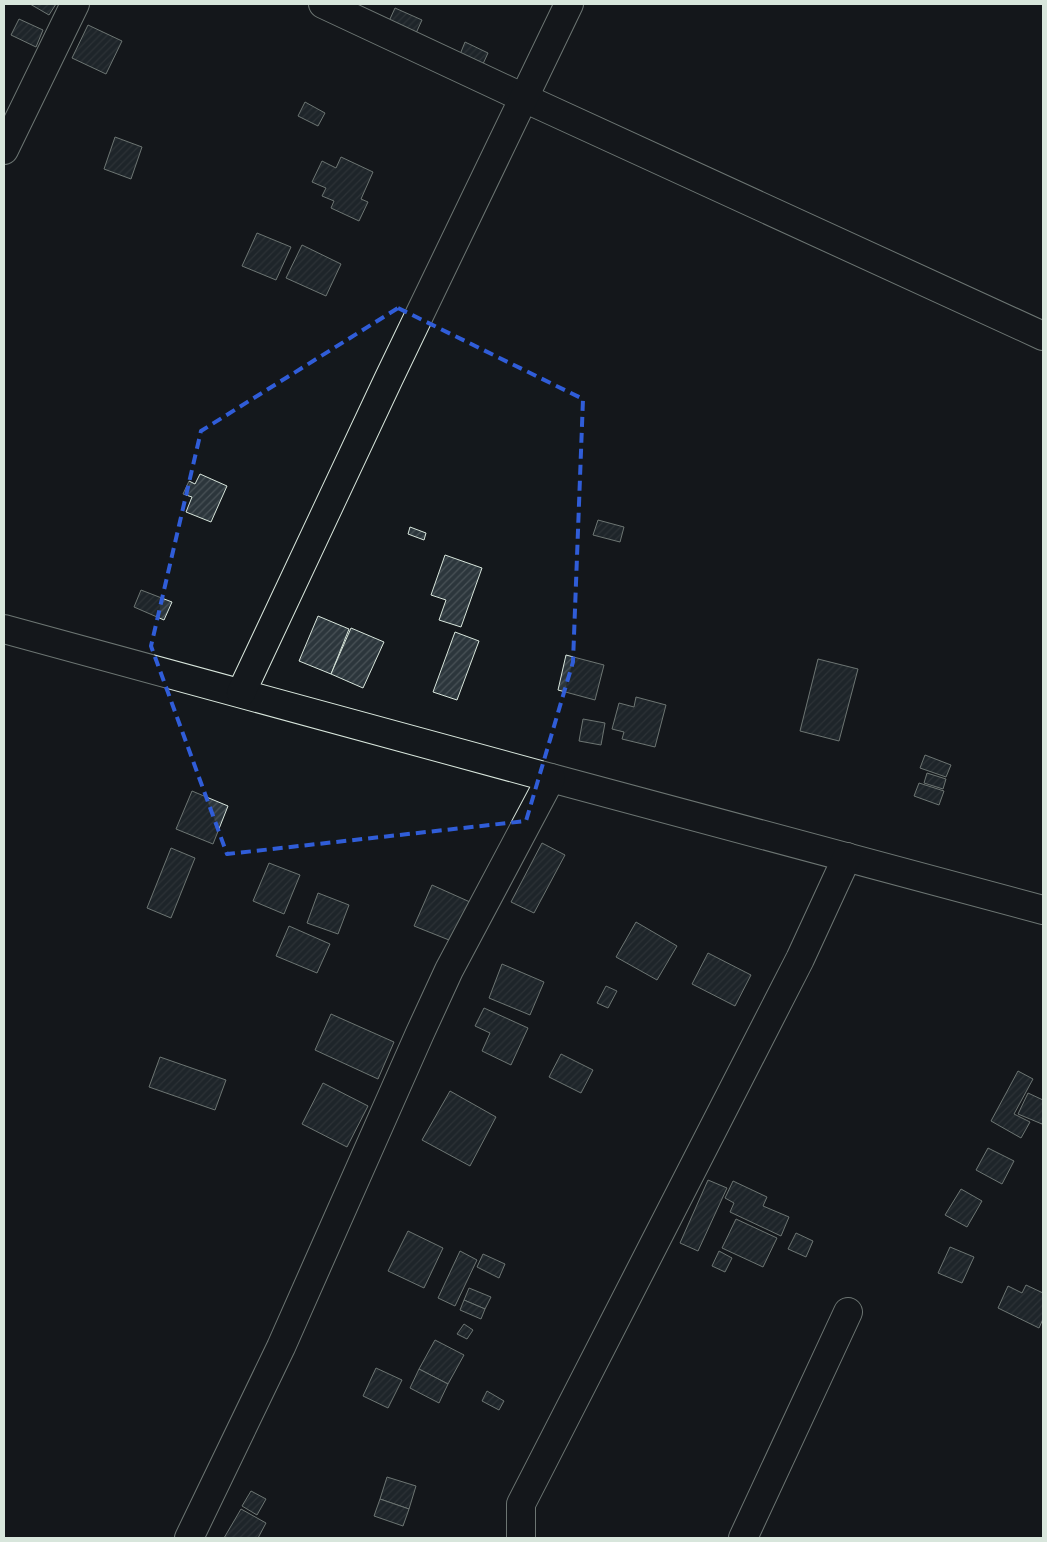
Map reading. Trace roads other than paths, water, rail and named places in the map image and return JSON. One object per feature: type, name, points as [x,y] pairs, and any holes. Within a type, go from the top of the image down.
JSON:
[{"type":"street","points":[[4,150],[75,4]]},
{"type":"street","points":[[323,4],[1043,336]]},
{"type":"street","points":[[241,693],[568,4]]},
{"type":"street","points":[[4,629],[1043,910]]},
{"type":"street","points":[[189,1538],[280,1347],[449,970],[551,778]]},
{"type":"street","points":[[521,1538],[521,1504],[800,959],[847,857]]},
{"type":"street","points":[[743,1538],[848,1312]]}]
